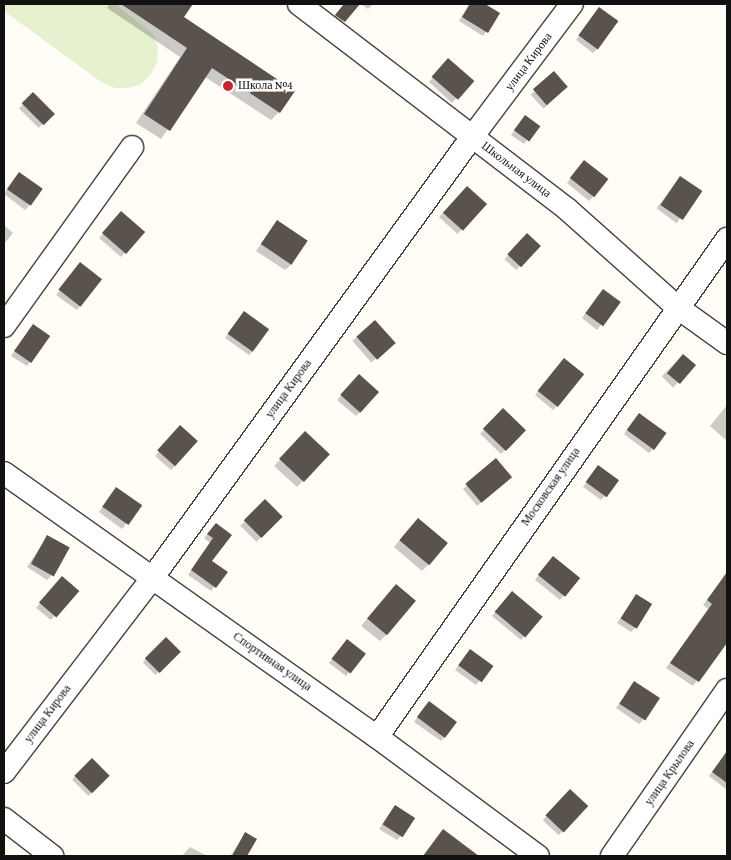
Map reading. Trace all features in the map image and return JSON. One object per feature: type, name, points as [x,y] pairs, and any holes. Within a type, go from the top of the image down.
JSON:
[{"type":"street","name":"Школьная улица","points":[[298,4],[567,209],[677,307],[727,344]]},
{"type":"street","name":"улица Кирова","points":[[4,772],[153,577],[472,137],[572,4]]},
{"type":"street","points":[[4,326],[132,147]]},
{"type":"street","name":"Московская улица","points":[[377,737],[677,307],[727,239]]},
{"type":"street","name":"Спортивная улица","points":[[4,473],[377,737],[538,856]]},
{"type":"street","name":"улица Крылова","points":[[612,856],[727,690]]},
{"type":"street","points":[[4,819],[52,856]]},
{"type":"green space","points":[[4,4],[115,4],[153,34],[158,47],[157,62],[151,74],[141,84],[128,88],[115,88],[101,82],[4,11]]},
{"type":"building","name":"Школа №4","points":[[121,4],[193,4],[184,17],[295,91],[280,113],[212,68],[170,131],[144,114],[187,48]]},
{"type":"building","points":[[344,4],[360,4],[345,22],[335,15]]},
{"type":"building","points":[[470,4],[485,4],[500,13],[488,33],[462,17]]},
{"type":"building","points":[[599,7],[618,21],[598,49],[578,35]]},
{"type":"building","points":[[448,58],[474,81],[458,100],[432,77]]},
{"type":"building","points":[[554,71],[568,87],[547,105],[533,89]]},
{"type":"building","points":[[33,92],[55,114],[44,125],[22,103]]},
{"type":"building","points":[[525,115],[540,126],[529,142],[514,130]]},
{"type":"building","points":[[584,160],[608,179],[594,197],[570,178]]},
{"type":"building","points":[[19,172],[43,189],[31,206],[7,189]]},
{"type":"building","points":[[680,176],[702,191],[683,220],[660,205]]},
{"type":"building","points":[[467,186],[487,204],[463,231],[443,213]]},
{"type":"building","points":[[121,211],[145,232],[126,254],[102,233]]},
{"type":"building","points":[[277,220],[308,241],[291,265],[261,244]]},
{"type":"building","points":[[527,233],[541,246],[521,267],[507,254]]},
{"type":"building","points":[[80,262],[102,279],[81,307],[58,290]]},
{"type":"building","points":[[603,289],[621,302],[603,326],[585,313]]},
{"type":"building","points":[[244,311],[269,329],[253,352],[228,334]]},
{"type":"building","points":[[375,320],[396,343],[377,360],[356,337]]},
{"type":"building","points":[[33,324],[50,336],[31,363],[14,351]]},
{"type":"building","points":[[683,354],[696,365],[680,384],[667,373]]},
{"type":"building","points":[[564,358],[584,374],[558,407],[538,391]]},
{"type":"building","points":[[359,374],[379,392],[360,413],[340,395]]},
{"type":"building","points":[[503,408],[526,430],[506,451],[483,429]]},
{"type":"building","points":[[639,413],[667,433],[654,450],[627,430]]},
{"type":"building","points":[[180,425],[198,441],[175,466],[157,450]]},
{"type":"building","points":[[305,431],[330,454],[304,482],[279,459]]},
{"type":"building","points":[[496,458],[512,477],[481,503],[465,484]]},
{"type":"building","points":[[598,465],[619,480],[607,497],[586,482]]},
{"type":"building","points":[[116,487],[142,505],[128,525],[102,507]]},
{"type":"building","points":[[265,499],[283,517],[261,538],[244,520]]},
{"type":"building","points":[[418,518],[448,543],[429,565],[399,540]]},
{"type":"building","points":[[216,523],[232,535],[212,561],[228,572],[216,588],[191,570],[213,538],[207,534]]},
{"type":"building","points":[[47,535],[70,548],[54,576],[31,564]]},
{"type":"building","points":[[553,556],[580,578],[565,597],[538,575]]},
{"type":"building","points":[[727,572],[727,643],[699,682],[670,663],[712,604],[707,600]]},
{"type":"building","points":[[62,576],[79,591],[56,618],[39,602]]},
{"type":"building","points":[[396,584],[416,601],[387,635],[367,618]]},
{"type":"building","points":[[512,591],[543,617],[525,637],[495,612]]},
{"type":"building","points":[[636,594],[652,604],[637,629],[621,619]]},
{"type":"building","points":[[166,637],[181,652],[160,673],[145,658]]},
{"type":"building","points":[[347,639],[366,654],[351,673],[332,659]]},
{"type":"building","points":[[470,649],[493,666],[482,682],[458,665]]},
{"type":"building","points":[[634,681],[660,698],[645,721],[619,704]]},
{"type":"building","points":[[429,701],[457,722],[445,738],[417,717]]},
{"type":"building","points":[[727,751],[727,783],[712,772]]},
{"type":"building","points":[[92,758],[110,776],[92,793],[74,776]]},
{"type":"building","points":[[570,789],[588,806],[564,832],[545,815]]},
{"type":"building","points":[[395,805],[415,818],[403,837],[382,824]]},
{"type":"building","points":[[443,829],[479,856],[423,856]]},
{"type":"building","points":[[245,832],[257,839],[247,856],[232,856]]},
{"type":"place","name":"Школа №4","points":[[228,86]]}]
